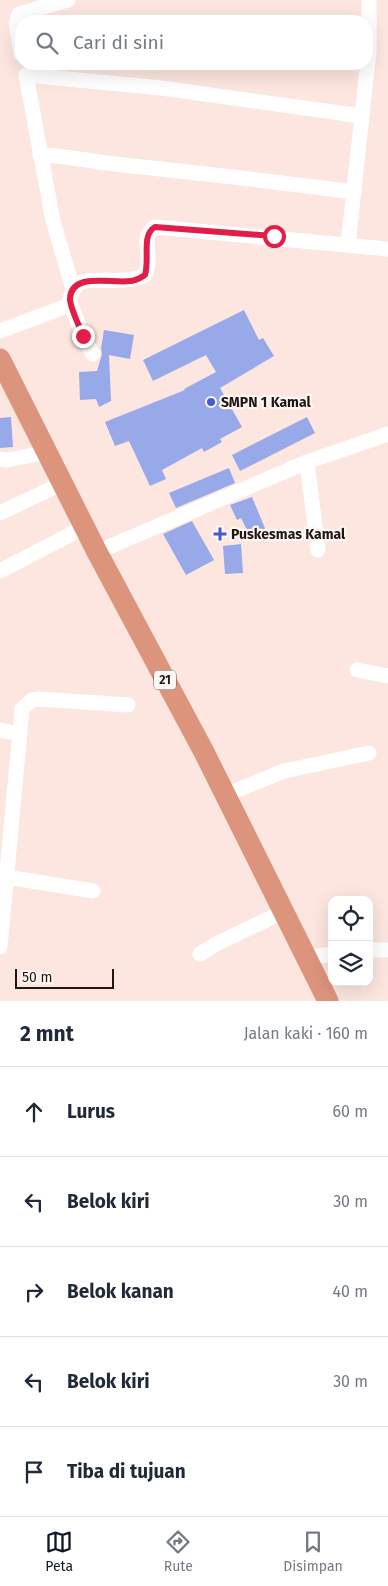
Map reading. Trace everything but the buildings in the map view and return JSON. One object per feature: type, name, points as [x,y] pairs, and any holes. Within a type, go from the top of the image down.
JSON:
[{"type":"highway","name":"21","points":[[0,359],[97,552],[225,795],[328,1001]]},
{"type":"street","points":[[20,15],[68,0]]},
{"type":"street","points":[[369,0],[369,15]]},
{"type":"street","points":[[25,70],[53,221],[83,336],[93,354]]},
{"type":"street","points":[[32,70],[362,116]]},
{"type":"street","points":[[348,245],[366,70]]},
{"type":"street","points":[[40,155],[65,156],[103,163],[237,176],[354,192]]},
{"type":"street","points":[[0,331],[67,306],[78,283],[92,281],[130,282],[145,275],[148,264],[146,237],[150,230],[155,227],[388,249]]},
{"type":"street","points":[[97,552],[307,462],[388,434]]},
{"type":"street","points":[[0,459],[8,460],[48,452]]},
{"type":"street","points":[[307,462],[318,550]]},
{"type":"street","points":[[0,513],[63,483]]},
{"type":"street","points":[[0,571],[84,526]]},
{"type":"street","points":[[357,670],[388,676]]},
{"type":"street","points":[[0,947],[22,709],[32,700],[128,705]]},
{"type":"street","points":[[0,730],[20,734]]},
{"type":"street","points":[[225,795],[284,771],[369,753]]},
{"type":"street","points":[[7,877],[94,891]]},
{"type":"street","points":[[200,954],[218,942],[282,912]]},
{"type":"street","points":[[373,950],[388,950]]},
{"type":"street","points":[[308,958],[328,955]]},
{"type":"place","name":"SMPN 1 Kamal","points":[[211,402]]},
{"type":"place","name":"Puskesmas Kamal","points":[[220,534]]},
{"type":"route","points":[[83,336],[70,302],[73,289],[78,283],[92,281],[130,282],[138,280],[145,275],[148,264],[146,237],[150,230],[155,227],[178,227],[274,236]]}]
